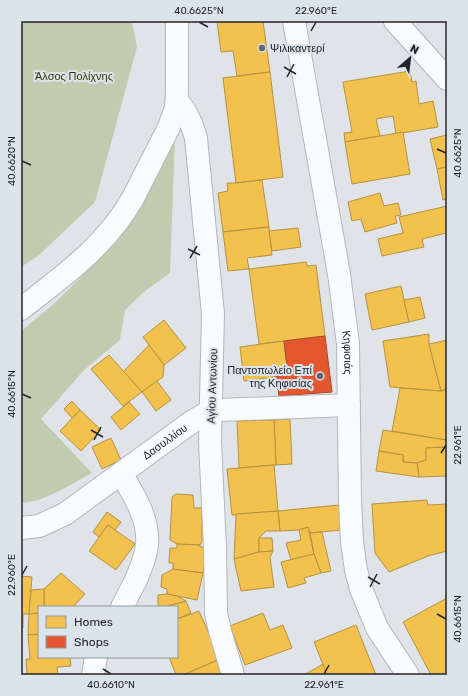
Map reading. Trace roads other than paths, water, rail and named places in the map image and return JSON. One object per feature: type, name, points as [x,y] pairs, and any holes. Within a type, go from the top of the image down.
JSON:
[{"type":"street","points":[[21,309],[85,258],[110,234],[127,210],[164,138],[177,100],[177,21]]},
{"type":"street","name":"Κηφισιάς","points":[[294,21],[339,274],[348,344],[350,501],[352,542],[357,575],[367,606],[377,628],[408,675]]},
{"type":"street","points":[[396,21],[447,79]]},
{"type":"street","name":"Αγίου Αντωνίου","points":[[177,100],[188,116],[196,138],[213,314],[210,412],[216,613],[233,675]]},
{"type":"street","name":"Δασυλλίου","points":[[21,528],[39,526],[60,517],[75,508],[193,421],[210,412],[230,409],[349,405]]},
{"type":"street","points":[[121,474],[137,502],[145,525],[147,541],[141,567],[123,606]]},
{"type":"street","points":[[93,675],[96,658]]},
{"type":"place","name":"Ψιλικαντερί","points":[[262,48]]},
{"type":"place","name":"Παντοπωλείο Επί της Κηφισίας","points":[[320,376]]},
{"type":"park label","name":"Άλσος Πολίχνης","points":[[74,76]]}]
